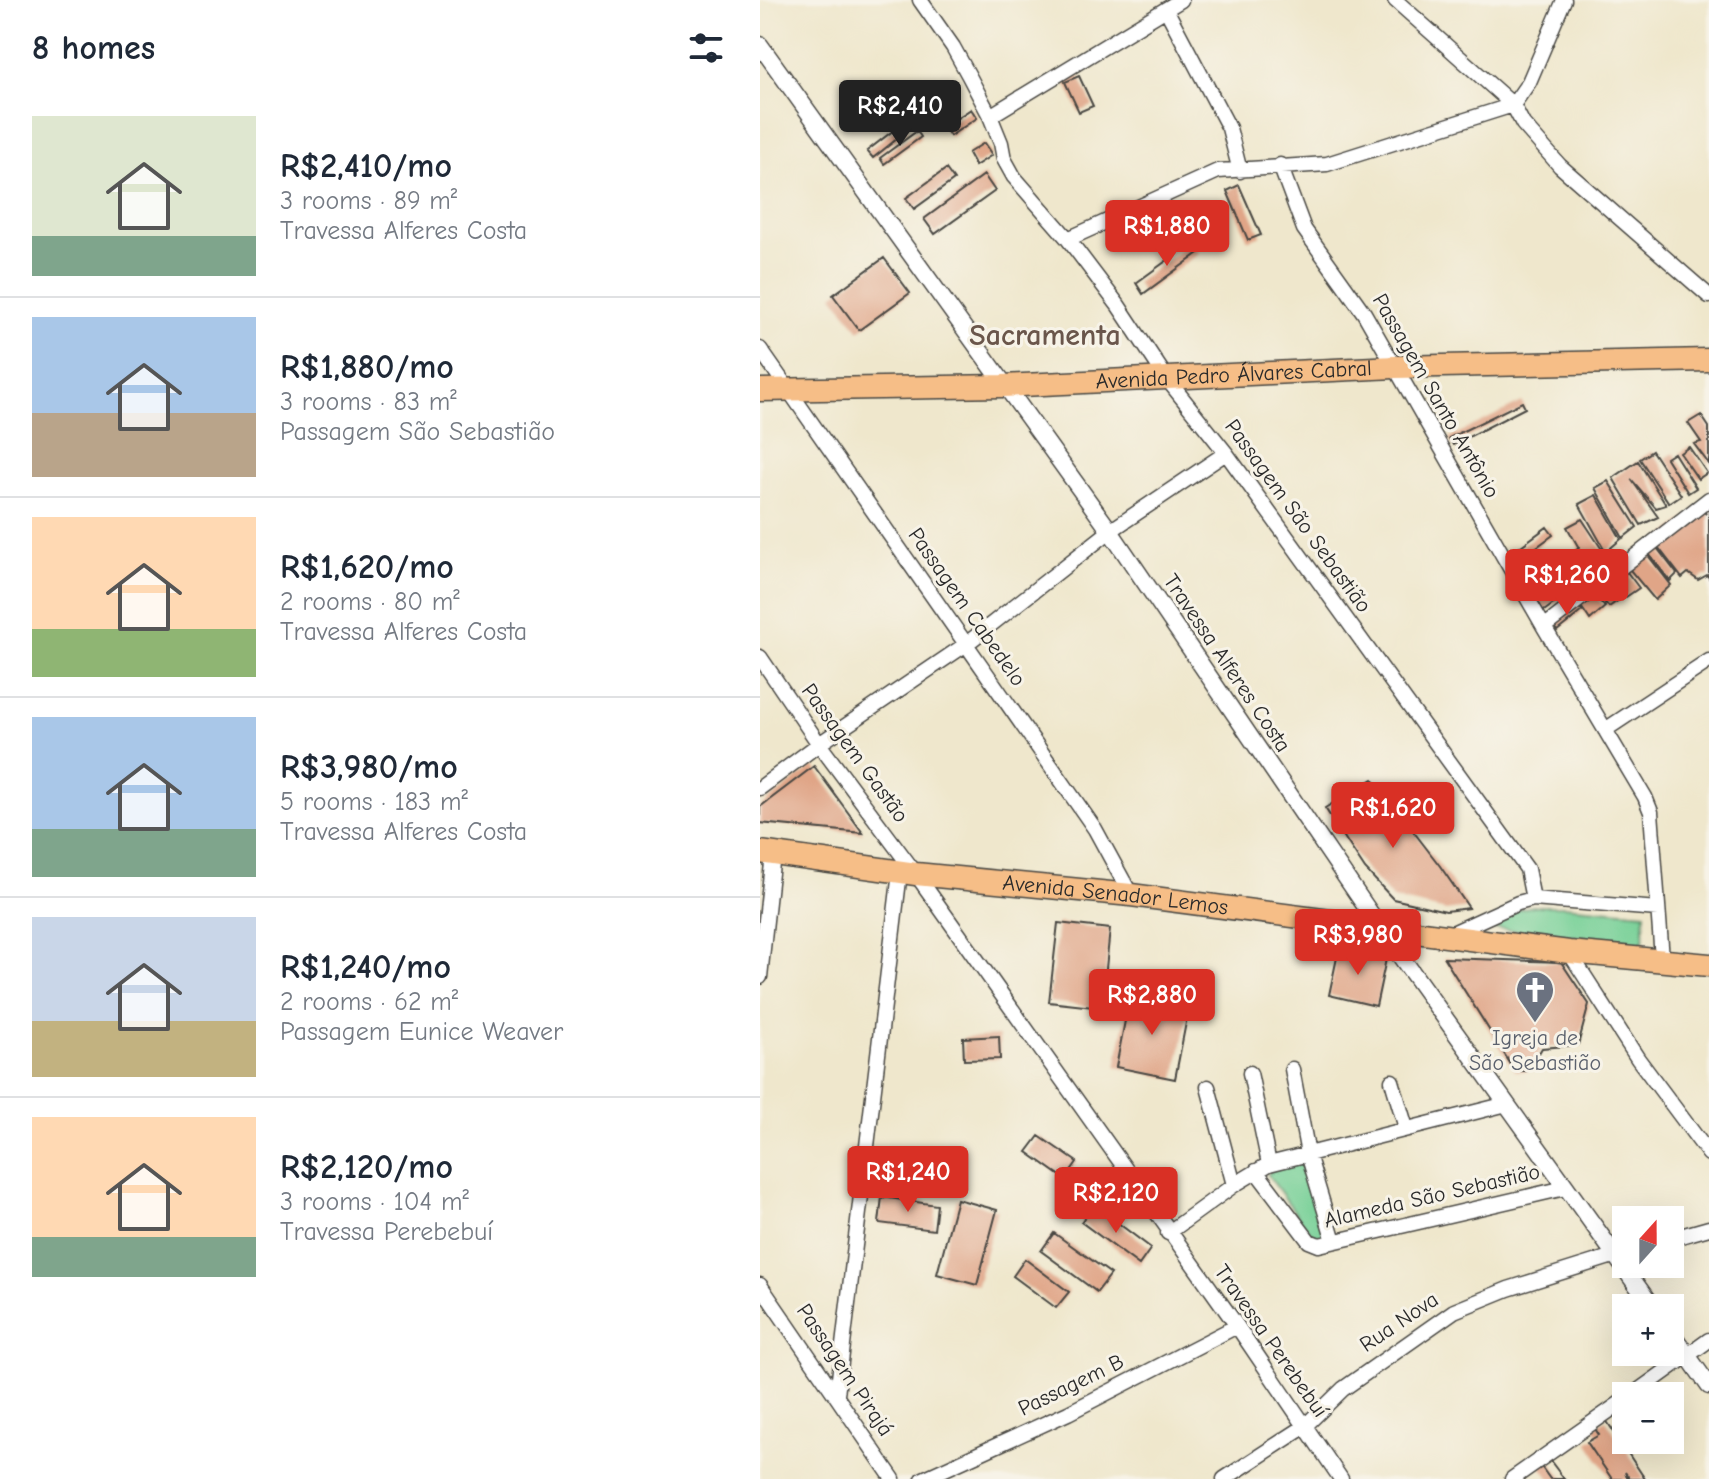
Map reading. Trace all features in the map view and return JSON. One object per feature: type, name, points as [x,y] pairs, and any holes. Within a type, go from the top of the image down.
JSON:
[{"type":"main road","name":"Avenida Pedro Álvares Cabral","points":[[760,390],[1003,386],[1395,367],[1709,360]]},
{"type":"main road","name":"Avenida Senador Lemos","points":[[766,853],[908,873],[1131,895],[1569,952],[1709,965]]},
{"type":"street","name":"Passagem São Sebastião","points":[[920,0],[953,47],[990,116],[1004,159],[1014,177],[1068,239],[1118,305],[1167,379],[1226,453],[1527,869],[1533,899]]},
{"type":"street","points":[[1395,0],[1513,105],[1523,124],[1560,166],[1709,296]]},
{"type":"street","points":[[1068,239],[1218,171],[1327,164],[1513,105],[1529,82],[1564,0]]},
{"type":"street","points":[[990,116],[1176,3],[1229,128],[1240,171]]},
{"type":"street","name":"Travessa Alferes Costa","points":[[760,45],[1110,531],[1381,929],[1565,1188],[1612,1244]]},
{"type":"street","name":"Passagem Santo Antônio","points":[[1280,165],[1304,229],[1364,313],[1544,627],[1634,776],[1651,812],[1662,959]]},
{"type":"street","name":"Passagem Cabedelo","points":[[760,349],[1095,829],[1131,895]]},
{"type":"street","points":[[760,788],[965,645],[1110,531],[1226,453]]},
{"type":"street","points":[[1544,627],[1709,499]]},
{"type":"street","name":"Passagem Gastão","points":[[760,657],[908,873]]},
{"type":"street","points":[[1605,730],[1709,661]]},
{"type":"street","points":[[760,977],[766,853]]},
{"type":"street","points":[[837,1395],[908,873]]},
{"type":"street","name":"Travessa Perebebuí","points":[[908,873],[1237,1326],[1341,1479]]},
{"type":"street","points":[[1448,935],[1533,899],[1658,909]]},
{"type":"street","points":[[1569,952],[1638,1059],[1709,1154]]},
{"type":"street","points":[[1292,1069],[1308,1154],[1334,1241]]},
{"type":"street","points":[[1250,1073],[1263,1167]]},
{"type":"street","points":[[1392,1081],[1406,1128]]},
{"type":"street","points":[[1208,1087],[1234,1185]]},
{"type":"street","points":[[1168,1233],[1263,1167],[1507,1104]]},
{"type":"street","name":"Alameda São Sebastião","points":[[1263,1167],[1309,1241],[1319,1245],[1565,1188]]},
{"type":"street","points":[[1684,1235],[1709,1228]]},
{"type":"street","name":"Rua Nova","points":[[1224,1479],[1304,1427],[1343,1389],[1454,1311],[1508,1289],[1612,1256]]},
{"type":"street","name":"Passagem Pirajá","points":[[760,1285],[893,1479]]},
{"type":"street","name":"Passagem B","points":[[923,1479],[1068,1413],[1237,1326]]},
{"type":"street","points":[[1651,1382],[1709,1340]]},
{"type":"street","points":[[1684,1350],[1709,1386]]},
{"type":"street","points":[[1512,1479],[1612,1409]]},
{"type":"green space","points":[[1533,906],[1645,913],[1643,943],[1489,928],[1512,911]]},
{"type":"green space","points":[[1305,1159],[1332,1239],[1311,1234],[1268,1175],[1270,1169]]},
{"type":"building","points":[[1079,76],[1093,106],[1079,112],[1065,82]]},
{"type":"building","points":[[944,83],[956,100],[925,121],[914,104]]},
{"type":"building","points":[[971,109],[977,118],[950,136],[944,127]]},
{"type":"building","points":[[903,123],[908,130],[873,158],[867,151]]},
{"type":"building","points":[[917,131],[921,137],[884,164],[880,158]]},
{"type":"building","points":[[984,143],[992,155],[975,166],[968,153]]},
{"type":"building","points":[[946,169],[954,180],[914,209],[906,198]]},
{"type":"building","points":[[984,175],[995,191],[935,234],[924,219]]},
{"type":"building","points":[[1239,185],[1261,235],[1248,240],[1227,191]]},
{"type":"building","points":[[1191,243],[1199,253],[1143,294],[1136,283]]},
{"type":"building","points":[[884,258],[910,293],[859,330],[833,295]]},
{"type":"building","points":[[1522,402],[1525,408],[1453,445],[1449,438]]},
{"type":"building","points":[[1701,415],[1709,427],[1709,464],[1694,444],[1701,442],[1688,423]]},
{"type":"building","points":[[1689,447],[1707,473],[1698,479],[1680,453]]},
{"type":"building","points":[[1652,451],[1681,495],[1669,503],[1640,459]]},
{"type":"building","points":[[1674,453],[1696,488],[1688,493],[1666,458]]},
{"type":"building","points":[[1638,461],[1666,505],[1656,508],[1631,479],[1658,517],[1641,525],[1613,478]]},
{"type":"building","points":[[1608,481],[1637,527],[1623,538],[1595,488]]},
{"type":"building","points":[[1596,495],[1621,539],[1606,552],[1579,504]]},
{"type":"building","points":[[1709,502],[1709,578],[1707,575],[1698,580],[1688,573],[1682,578],[1655,543],[1701,508],[1706,514],[1702,507]]},
{"type":"building","points":[[1582,519],[1605,554],[1587,569],[1575,551],[1579,548],[1567,527]]},
{"type":"building","points":[[1547,527],[1553,535],[1523,557],[1517,549]]},
{"type":"building","points":[[1654,544],[1677,574],[1670,581],[1646,550]]},
{"type":"building","points":[[1643,549],[1671,585],[1655,600],[1625,564]]},
{"type":"building","points":[[1574,553],[1589,572],[1582,579],[1573,570],[1583,582],[1544,611],[1525,589],[1568,563]]},
{"type":"building","points":[[1624,568],[1639,588],[1626,597],[1610,577]]},
{"type":"building","points":[[1608,580],[1623,597],[1609,607],[1594,591]]},
{"type":"building","points":[[1592,592],[1605,607],[1590,620],[1578,602]]},
{"type":"building","points":[[1577,602],[1582,611],[1557,631],[1551,623]]},
{"type":"building","points":[[814,766],[863,833],[760,823],[760,807]]},
{"type":"building","points":[[1373,779],[1469,908],[1446,911],[1393,899],[1365,869],[1325,808]]},
{"type":"building","points":[[1058,923],[1110,929],[1102,1008],[1049,1002]]},
{"type":"building","points":[[1339,948],[1386,959],[1376,1006],[1329,995]]},
{"type":"building","name":"Igreja de São Sebastião","points":[[1444,958],[1561,962],[1589,1004],[1578,1045],[1542,1048],[1528,1071],[1515,1071]]},
{"type":"building","points":[[1130,995],[1189,1007],[1175,1079],[1116,1067]]},
{"type":"building","points":[[999,1036],[1000,1059],[964,1060],[963,1038]]},
{"type":"building","points":[[1039,1136],[1077,1162],[1065,1179],[1027,1152]]},
{"type":"building","points":[[882,1197],[937,1205],[934,1230],[879,1223]]},
{"type":"building","points":[[957,1199],[997,1210],[977,1285],[937,1274]]},
{"type":"building","points":[[1094,1205],[1151,1248],[1139,1265],[1081,1222]]},
{"type":"building","points":[[1054,1233],[1111,1274],[1097,1292],[1041,1251]]},
{"type":"building","points":[[1025,1259],[1069,1292],[1056,1308],[1013,1276]]},
{"type":"building","points":[[1606,1420],[1612,1429],[1612,1454],[1628,1454],[1645,1479],[1630,1479],[1625,1472],[1628,1479],[1612,1479],[1587,1442],[1599,1435],[1594,1427]]},
{"type":"building","points":[[1549,1459],[1564,1479],[1550,1479],[1540,1465]]},
{"type":"place","name":"Igreja de São Sebastião","points":[[1535,1024]]},
{"type":"district","name":"Sacramenta","points":[[1045,335]]}]
